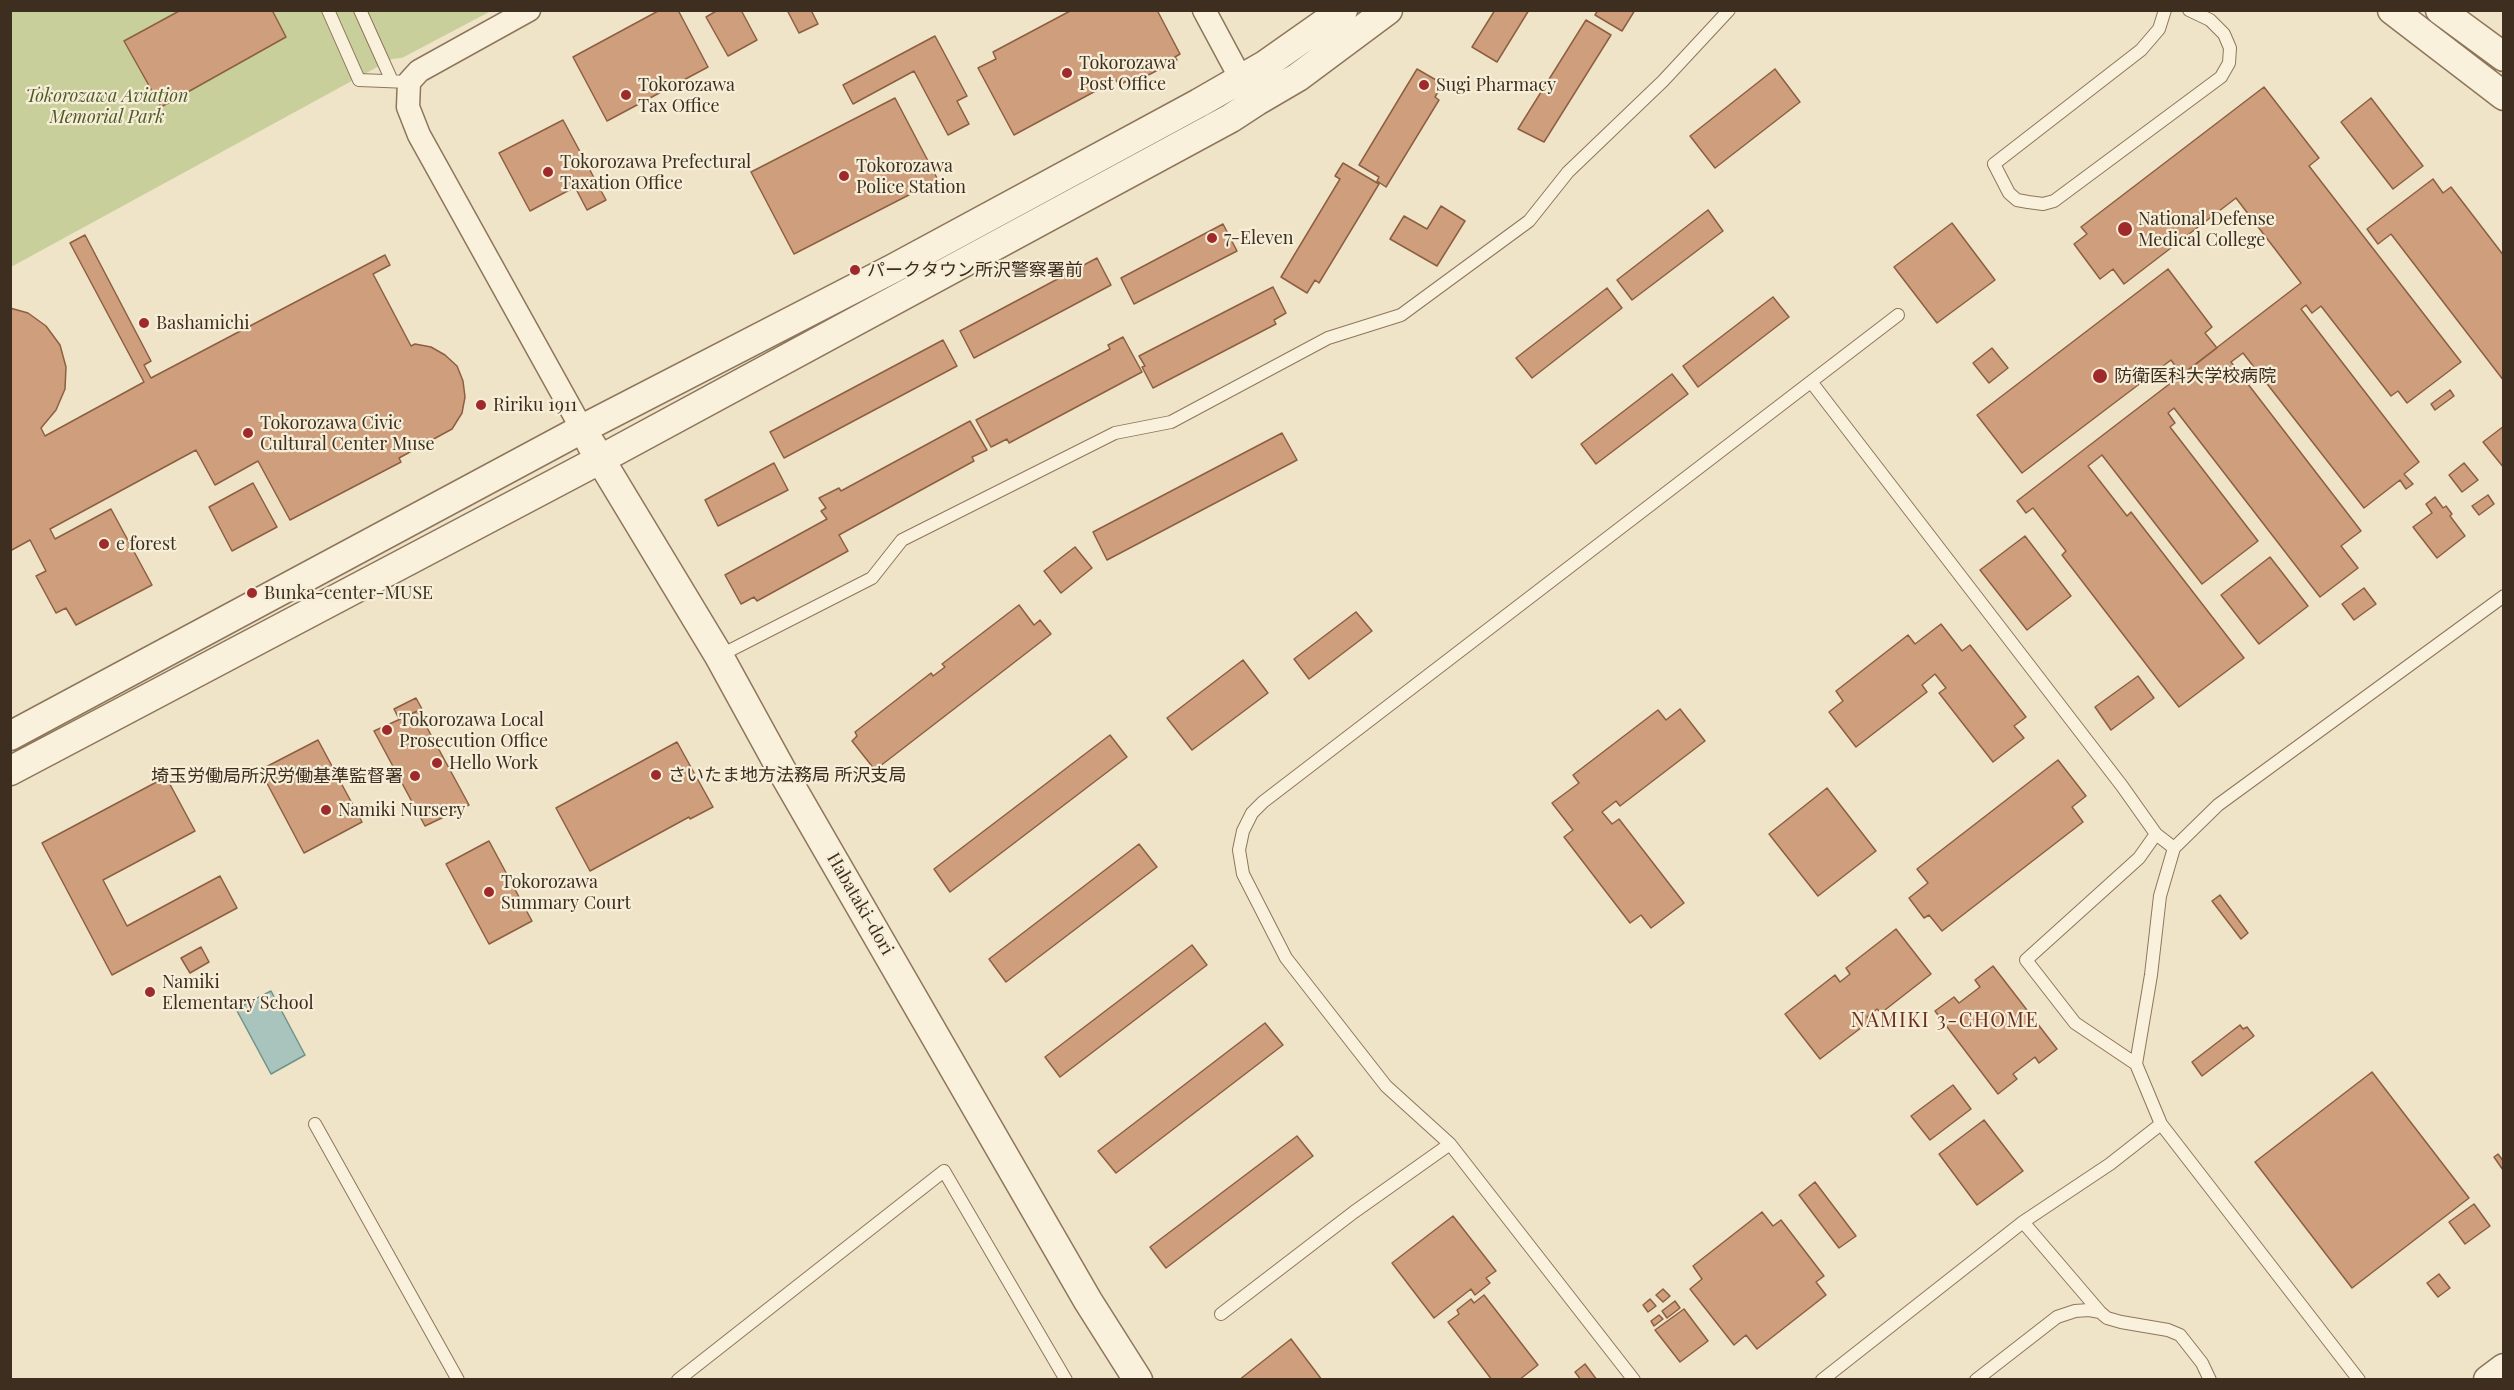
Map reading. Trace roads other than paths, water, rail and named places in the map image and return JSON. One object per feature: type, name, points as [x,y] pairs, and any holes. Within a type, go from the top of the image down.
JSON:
[{"type":"street","points":[[529,10],[401,81],[419,135],[582,429]]},
{"type":"street","points":[[1204,10],[1249,90]]},
{"type":"street","points":[[10,771],[601,459],[1231,118],[1265,65],[1343,10]]},
{"type":"street","points":[[10,736],[582,429],[894,268],[1249,90],[1298,77],[1388,10]]},
{"type":"street","points":[[2392,10],[2504,96]]},
{"type":"street","points":[[2440,10],[2504,57]]},
{"type":"street","name":"Habataki-dori","points":[[582,429],[719,656],[781,769],[1088,1301],[1138,1380]]},
{"type":"street","points":[[2488,1380],[2504,1368]]},
{"type":"lane","points":[[328,10],[359,80],[401,81]]},
{"type":"lane","points":[[360,10],[401,81]]},
{"type":"lane","points":[[719,656],[872,578],[902,540],[1116,433],[1171,422],[1328,338],[1392,319],[1407,311],[1529,221],[1568,172],[1663,81],[1729,10]]},
{"type":"lane","points":[[2165,10],[2159,29],[2141,50],[1994,164],[2009,193],[2017,200],[2043,204],[2054,201],[2221,77],[2229,63],[2230,48],[2224,34],[2210,20],[2189,10]]},
{"type":"lane","points":[[1634,1380],[1450,1144],[1386,1086],[1286,958],[1243,874],[1239,850],[1243,831],[1252,813],[1263,802],[1898,315]]},
{"type":"lane","points":[[1812,383],[2115,777],[2156,834],[2174,848]]},
{"type":"lane","points":[[2359,1380],[2161,1124],[2136,1064],[2151,975],[2160,896],[2174,848],[2218,805],[2504,596]]},
{"type":"lane","points":[[2136,1064],[2074,1023],[2026,960],[2139,858],[2156,834]]},
{"type":"lane","points":[[315,1124],[458,1380]]},
{"type":"lane","points":[[1822,1380],[2023,1222],[2110,1164],[2161,1124]]},
{"type":"lane","points":[[1221,1314],[1354,1212],[1450,1144]]},
{"type":"lane","points":[[678,1380],[944,1171],[1066,1380]]},
{"type":"lane","points":[[2023,1222],[2100,1312]]},
{"type":"lane","points":[[1976,1380],[2057,1317],[2082,1310],[2100,1312],[2121,1322],[2168,1330],[2180,1335],[2202,1363],[2210,1380]]},
{"type":"water","points":[[271,991],[305,1055],[271,1074],[236,1009]]},
{"type":"place","name":"Tokorozawa Post Office","points":[[1067,73]]},
{"type":"place","name":"Sugi Pharmacy","points":[[1424,85]]},
{"type":"place","name":"Tokorozawa Tax Office","points":[[626,95]]},
{"type":"place","name":"Tokorozawa Prefectural Taxation Office","points":[[548,172]]},
{"type":"place","name":"Tokorozawa Police Station","points":[[844,176]]},
{"type":"place","name":"National Defense Medical College","points":[[2125,229]]},
{"type":"place","name":"7-Eleven","points":[[1212,238]]},
{"type":"place","name":"パークタウン所沢警察署前","points":[[855,270]]},
{"type":"place","name":"Bashamichi","points":[[144,323]]},
{"type":"place","name":"防衛医科大学校病院","points":[[2100,376]]},
{"type":"place","name":"Ririku 1911","points":[[481,405]]},
{"type":"place","name":"Tokorozawa Civic Cultural Center Muse","points":[[248,433]]},
{"type":"place","name":"e forest","points":[[104,544]]},
{"type":"place","name":"Bunka-center-MUSE","points":[[252,593]]},
{"type":"place","name":"Tokorozawa Local Prosecution Office","points":[[387,730]]},
{"type":"place","name":"Hello Work","points":[[437,763]]},
{"type":"place","name":"さいたま地方法務局 所沢支局","points":[[656,775]]},
{"type":"place","name":"埼玉労働局所沢労働基準監督署","points":[[415,776]]},
{"type":"place","name":"Namiki Nursery","points":[[326,810]]},
{"type":"place","name":"Tokorozawa Summary Court","points":[[489,892]]},
{"type":"place","name":"Namiki Elementary School","points":[[150,992]]},
{"type":"district","name":"NAMIKI 3-CHOME","points":[[1945,1021]]},
{"type":"park label","name":"Tokorozawa Aviation Memorial Park","points":[[107,106]]}]
